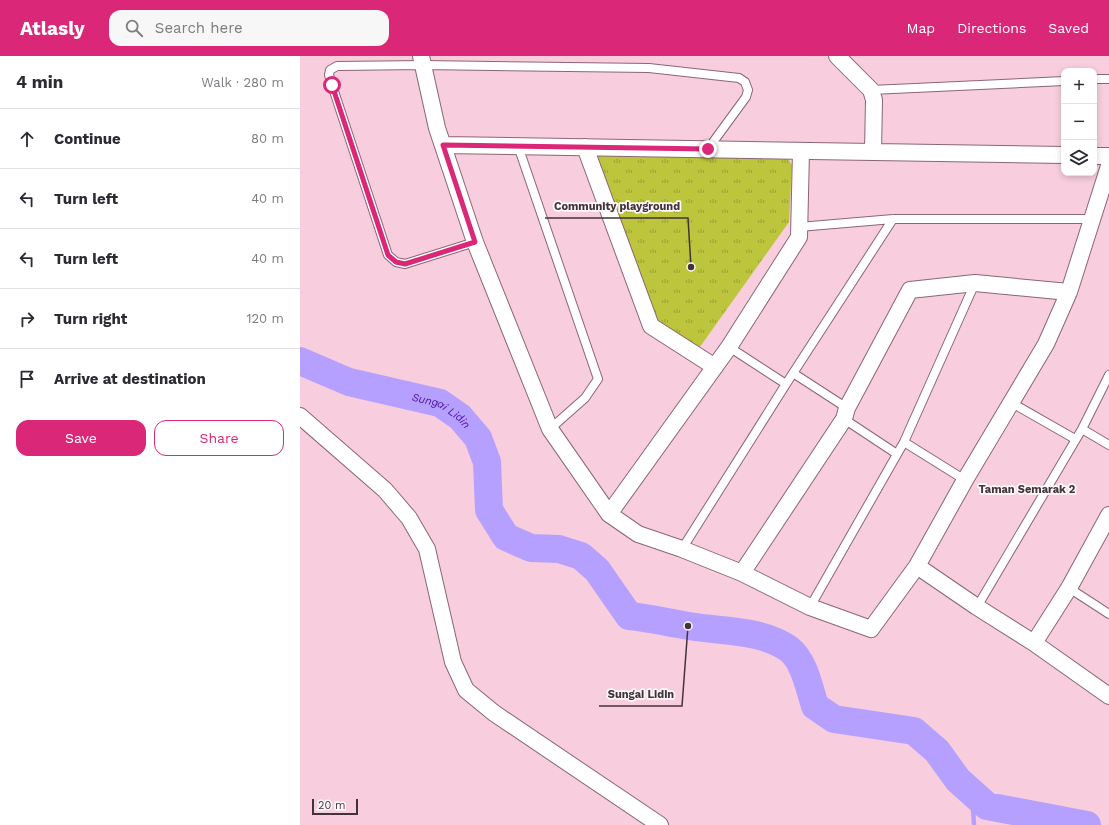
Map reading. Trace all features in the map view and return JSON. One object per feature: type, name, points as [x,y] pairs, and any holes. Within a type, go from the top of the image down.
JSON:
[{"type":"street","points":[[837,56],[871,90],[874,100],[873,152]]},
{"type":"street","points":[[422,60],[437,128],[475,242],[550,429],[609,514],[638,534],[682,549],[742,573],[810,606],[871,629],[917,566],[965,480],[1046,344],[1069,292],[1109,166]]},
{"type":"street","points":[[443,145],[1061,155]]},
{"type":"street","points":[[585,147],[651,326],[715,367]]},
{"type":"street","points":[[609,514],[715,367],[799,237],[801,151]]},
{"type":"street","points":[[1097,156],[1109,156]]},
{"type":"street","points":[[742,573],[846,414],[910,290],[975,283],[1069,292]]},
{"type":"street","points":[[300,416],[385,490],[409,518],[427,549],[453,662],[466,690],[494,714],[660,825]]},
{"type":"street","points":[[1034,643],[1069,588],[1109,515]]},
{"type":"street","points":[[917,566],[977,607],[1034,643],[1109,696]]},
{"type":"lane","points":[[475,242],[405,264],[396,262],[388,255],[329,75],[330,70],[337,66],[422,60],[649,68],[739,78],[745,82],[748,90],[746,97],[708,149]]},
{"type":"lane","points":[[1097,80],[1109,79]]},
{"type":"lane","points":[[871,90],[1061,81]]},
{"type":"lane","points":[[518,146],[598,379],[585,398],[550,429]]},
{"type":"lane","points":[[799,227],[893,219],[1091,219]]},
{"type":"lane","points":[[682,549],[793,373],[893,219]]},
{"type":"lane","points":[[810,606],[904,442],[975,283]]},
{"type":"lane","points":[[728,347],[786,384]]},
{"type":"lane","points":[[793,373],[897,454]]},
{"type":"lane","points":[[977,607],[1082,429],[1109,375]]},
{"type":"lane","points":[[1012,403],[1075,439]]},
{"type":"lane","points":[[1082,429],[1109,445]]},
{"type":"lane","points":[[904,442],[965,480]]},
{"type":"lane","points":[[1069,588],[1109,614]]},
{"type":"green space","points":[[585,147],[786,156],[792,165],[789,222],[697,351],[639,312]]},
{"type":"waterway","name":"Sungai Lidin","points":[[300,361],[349,382],[440,403],[460,417],[478,438],[487,462],[489,510],[506,537],[531,548],[559,549],[581,556],[597,570],[629,616],[702,628],[740,632],[766,638],[778,643],[789,649],[799,661],[806,676],[815,706],[834,719],[914,731],[937,751],[958,780],[987,806],[1087,825]]},
{"type":"waterway","points":[[972,792],[974,825]]},
{"type":"place","name":"Community playground","points":[[691,267]]},
{"type":"place","name":"Sungai Lidin","points":[[688,626]]},
{"type":"district","name":"Taman Semarak 2","points":[[1027,489]]},
{"type":"route","points":[[332,85],[388,255],[396,262],[405,264],[475,242],[443,145],[708,149]]}]
